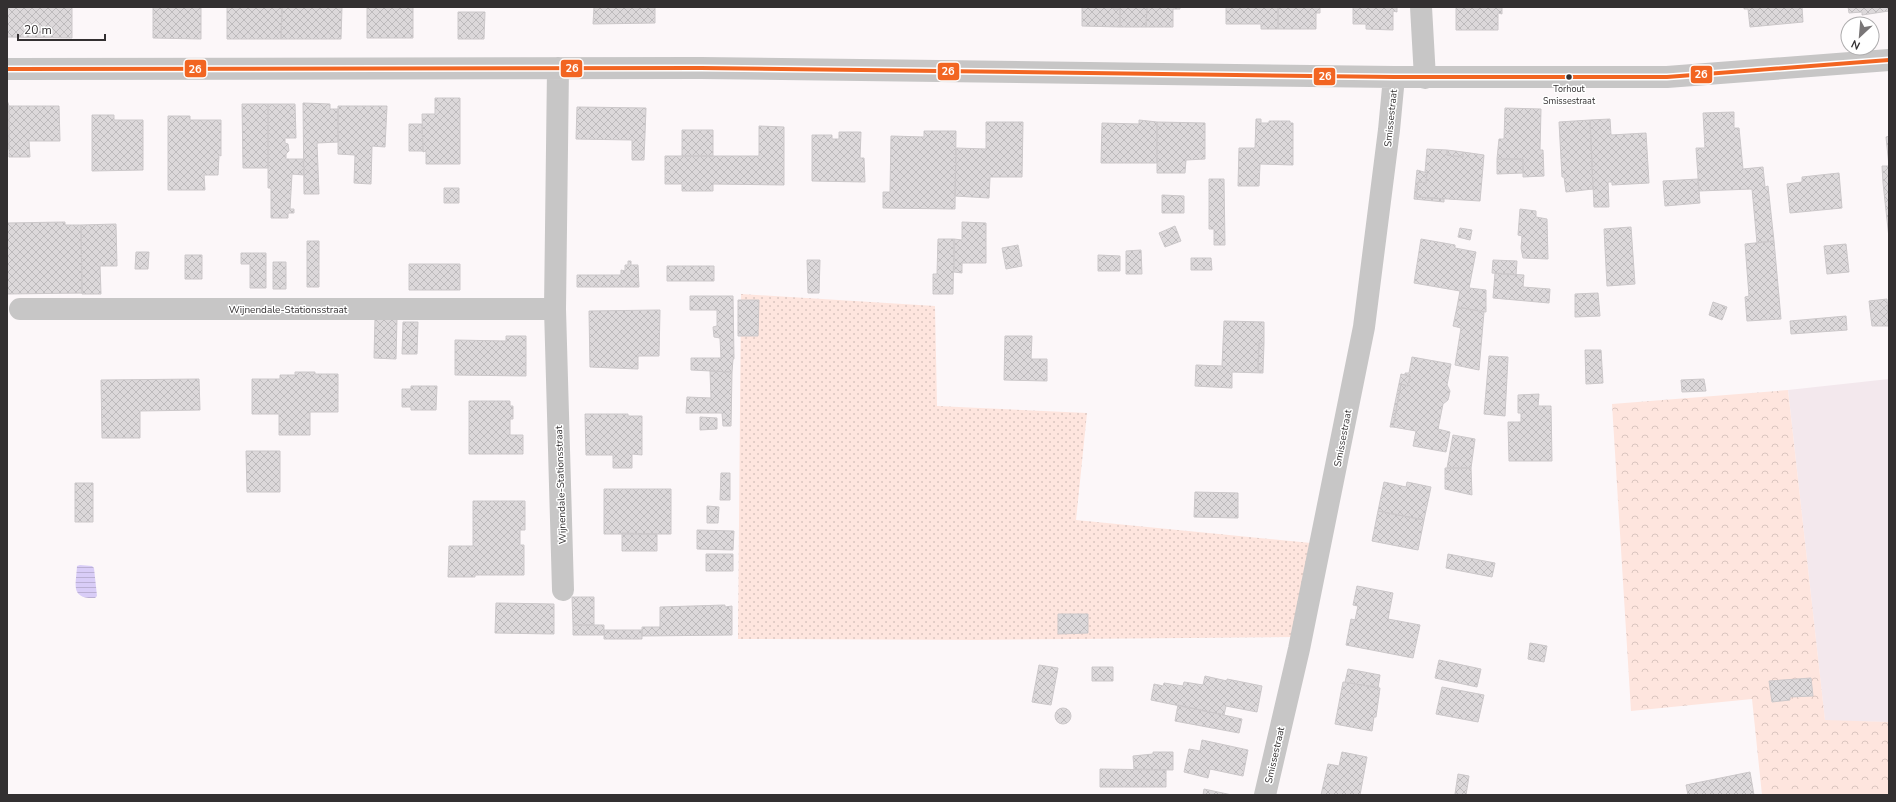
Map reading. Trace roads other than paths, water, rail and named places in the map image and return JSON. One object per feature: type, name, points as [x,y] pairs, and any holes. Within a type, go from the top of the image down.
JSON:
[{"type":"street","points":[[1422,7],[1425,78]]},
{"type":"street","points":[[7,69],[701,68],[1425,78],[1667,77],[1889,60]]},
{"type":"street","name":"Wijnendale-Stationsstraat","points":[[558,68],[555,309],[563,590]]},
{"type":"street","name":"Smissestraat","points":[[1265,795],[1299,649],[1364,327],[1389,130],[1394,77]]},
{"type":"street","name":"Wijnendale-Stationsstraat","points":[[20,309],[555,309]]},
{"type":"place","name":"Torhout Smissestraat","points":[[1569,77]]}]
